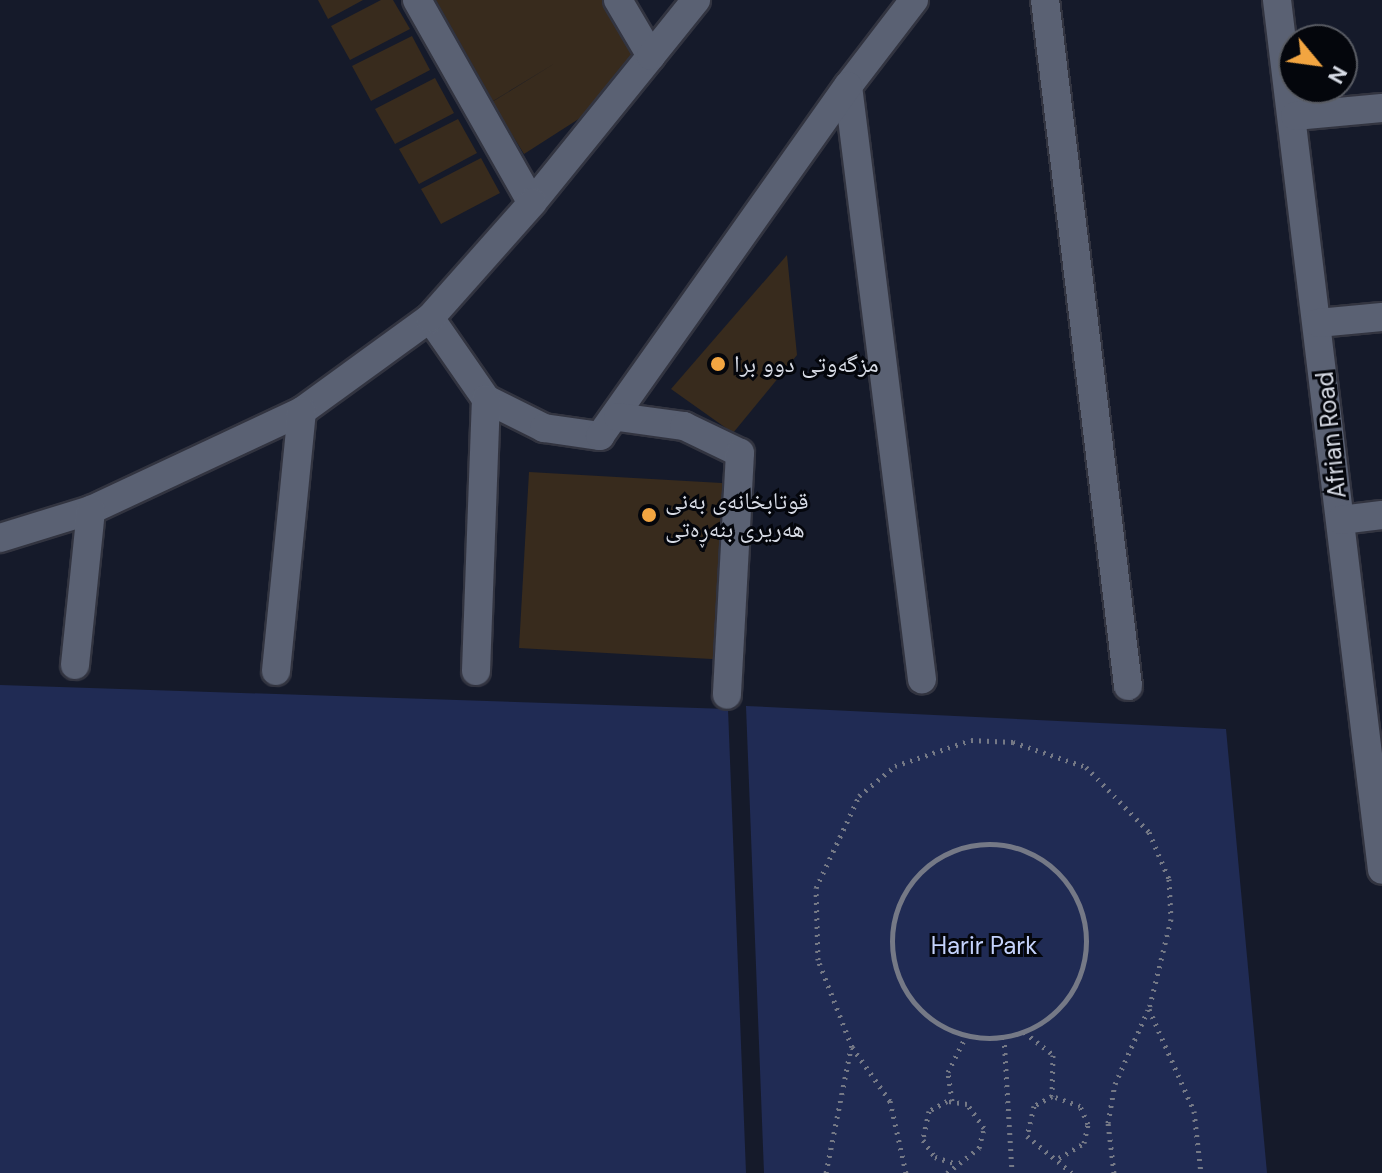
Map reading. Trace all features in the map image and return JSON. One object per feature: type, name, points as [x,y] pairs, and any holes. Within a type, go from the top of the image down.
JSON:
[{"type":"street","points":[[417,0],[532,203]]},
{"type":"street","points":[[618,0],[651,56]]},
{"type":"street","points":[[0,538],[91,510],[302,411],[430,318],[532,203],[696,0]]},
{"type":"street","points":[[430,318],[486,399],[544,428],[600,436],[618,417],[848,86],[914,0]]},
{"type":"street","points":[[1045,0],[1128,686]]},
{"type":"street","name":"Afrian Road","points":[[1277,0],[1295,116],[1382,870]]},
{"type":"street","points":[[848,86],[922,679]]},
{"type":"street","points":[[1295,116],[1382,108]]},
{"type":"street","points":[[1318,323],[1382,317]]},
{"type":"street","points":[[476,671],[486,399]]},
{"type":"street","points":[[276,671],[302,411]]},
{"type":"street","points":[[618,417],[684,426],[740,453],[727,695]]},
{"type":"street","points":[[75,665],[91,510]]},
{"type":"street","points":[[1341,520],[1382,515]]},
{"type":"path","points":[[906,1173],[890,1101],[852,1047],[814,934],[816,888],[837,832],[859,796],[895,766],[971,740],[1013,742],[1086,767],[1149,832],[1169,879],[1171,919],[1149,1009],[1115,1084],[1108,1123],[1114,1173]]},
{"type":"path","points":[[984,844],[1042,859],[1065,879],[1086,936],[1070,994],[1024,1032],[1004,1037],[966,1036],[914,1004],[896,962],[895,917],[927,866],[984,844]]},
{"type":"path","points":[[1149,1009],[1194,1111],[1201,1173]]},
{"type":"path","points":[[1024,1032],[1053,1055],[1052,1096]]},
{"type":"path","points":[[952,1101],[948,1072],[966,1036]]},
{"type":"path","points":[[1004,1037],[1012,1173]]},
{"type":"path","points":[[826,1173],[836,1097],[852,1047]]},
{"type":"path","points":[[1059,1158],[1084,1143],[1088,1124],[1072,1100],[1052,1096],[1034,1106],[1027,1136],[1039,1153],[1059,1158],[1072,1173]]},
{"type":"path","points":[[947,1173],[954,1163],[979,1148],[984,1128],[975,1110],[952,1101],[929,1111],[922,1130],[927,1150],[954,1163]]},
{"type":"green space","points":[[0,685],[728,709],[746,1173],[0,1173]]},
{"type":"green space","name":"Harir Park","points":[[746,706],[1226,729],[1267,1173],[764,1173]]},
{"type":"building","points":[[318,0],[363,0],[328,19]]},
{"type":"building","points":[[381,0],[393,0],[410,29],[350,60],[331,26]]},
{"type":"building","points":[[436,0],[608,0],[640,53],[588,113],[524,154],[492,102],[557,62],[493,101]]},
{"type":"building","points":[[412,36],[430,70],[371,101],[352,66]]},
{"type":"building","points":[[435,78],[454,113],[395,144],[375,109]]},
{"type":"building","points":[[458,119],[477,153],[419,184],[399,149]]},
{"type":"building","points":[[481,158],[500,193],[441,224],[421,189]]},
{"type":"building","points":[[787,255],[797,355],[733,433],[671,389]]},
{"type":"building","points":[[529,472],[739,484],[729,660],[519,648]]},
{"type":"place","name":"مزگەوتی دوو برا","points":[[718,364]]},
{"type":"place","name":"قوتابخانەی بەنی هەریری بنەڕەتی","points":[[649,515]]}]
